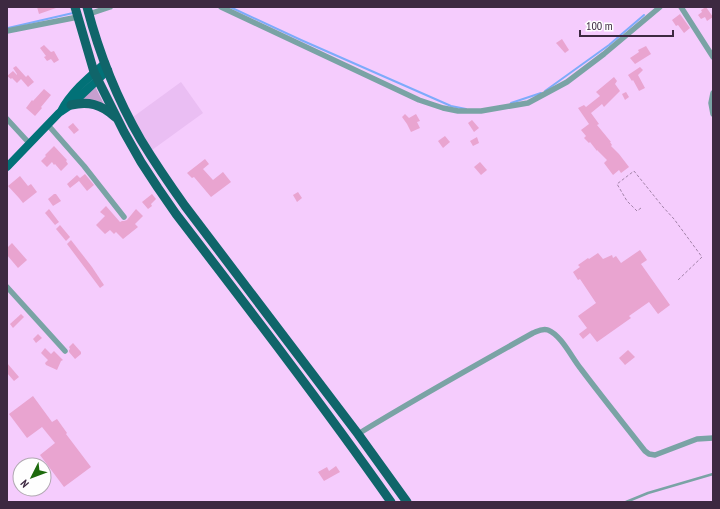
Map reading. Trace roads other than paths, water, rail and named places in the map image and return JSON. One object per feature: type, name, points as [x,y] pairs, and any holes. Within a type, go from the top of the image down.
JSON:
[{"type":"highway","points":[[75,7],[96,75],[117,119],[141,162],[158,188],[313,393],[391,502]]},
{"type":"highway","points":[[88,11],[106,66],[128,116],[141,140],[163,174],[358,434],[407,502]]},
{"type":"highway","points":[[71,105],[85,103],[95,105],[105,109],[117,119]]},
{"type":"main road","points":[[59,113],[66,102],[106,66]]},
{"type":"main road","points":[[7,166],[59,113],[71,105],[96,75]]},
{"type":"street","points":[[88,11],[110,7]]},
{"type":"street","points":[[222,7],[419,100],[442,108],[458,111],[481,111],[528,102],[567,82],[604,54],[660,7]]},
{"type":"street","points":[[681,7],[713,57]]},
{"type":"street","points":[[7,31],[78,17]]},
{"type":"street","points":[[713,93],[711,103],[713,114]]},
{"type":"street","points":[[7,119],[30,144]]},
{"type":"street","points":[[48,124],[104,190],[124,217]]},
{"type":"street","points":[[7,287],[64,351]]},
{"type":"street","points":[[358,434],[396,410],[470,368],[533,333],[544,329],[556,335],[581,370],[648,454],[655,455],[697,439],[713,438]]},
{"type":"lane","points":[[626,502],[632,501],[648,493],[713,474]]},
{"type":"waterway","points":[[230,7],[451,106],[466,109]]},
{"type":"waterway","points":[[8,28],[73,13]]},
{"type":"waterway","points":[[545,91],[609,45],[644,15]]},
{"type":"waterway","points":[[511,103],[541,93]]}]
